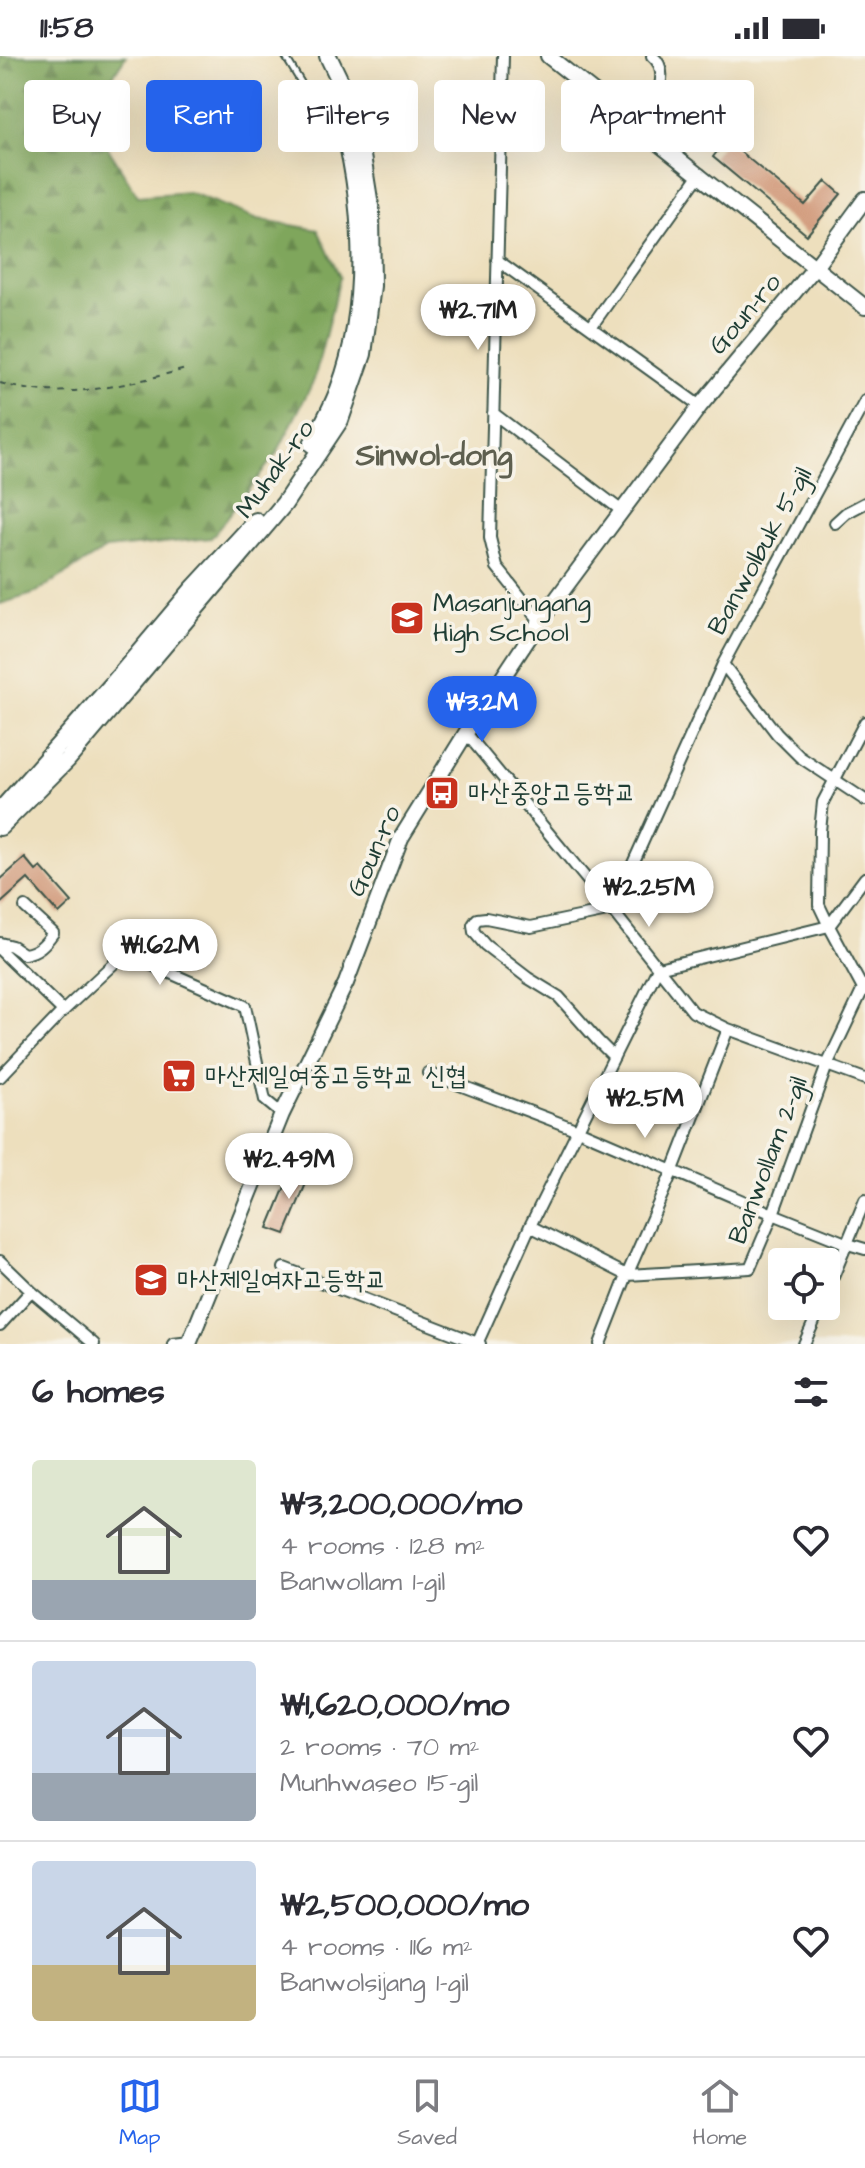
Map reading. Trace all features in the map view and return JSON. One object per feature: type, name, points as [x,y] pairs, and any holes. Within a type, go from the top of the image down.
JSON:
[{"type":"main road","name":"Muhak-ro","points":[[319,56],[328,80]]},
{"type":"main road","name":"Muhak-ro","points":[[0,827],[67,760],[284,504],[340,420],[363,354],[372,286],[371,212],[359,137],[342,85],[328,56]]},
{"type":"main road","points":[[548,56],[579,80]]},
{"type":"main road","name":"Muhak-ro","points":[[0,811],[203,577],[255,522],[306,455],[326,419],[347,364],[360,278],[360,236],[348,152]]},
{"type":"main road","points":[[672,152],[865,307]]},
{"type":"main road","name":"Goun-ro","points":[[190,1343],[282,1114],[346,983],[401,838],[540,621],[700,406],[816,266],[865,199]]},
{"type":"street","points":[[503,56],[490,538],[497,567],[540,621]]},
{"type":"street","points":[[652,56],[659,61],[660,80]]},
{"type":"street","points":[[591,327],[700,174]]},
{"type":"street","points":[[497,260],[700,406]]},
{"type":"street","name":"Banwolbuk 5-gil","points":[[865,401],[723,664],[777,734],[800,757],[865,800]]},
{"type":"street","points":[[493,413],[622,511]]},
{"type":"street","points":[[835,523],[865,503]]},
{"type":"street","points":[[612,910],[723,664]]},
{"type":"street","points":[[864,989],[819,905],[823,802],[865,722]]},
{"type":"street","points":[[466,733],[693,1012],[728,1029],[865,1079]]},
{"type":"street","points":[[284,1268],[478,1344],[530,1226],[658,968],[829,926],[865,878]]},
{"type":"street","points":[[0,943],[24,954],[30,953],[38,950],[53,933],[25,907]]},
{"type":"street","points":[[612,910],[531,927],[486,918],[477,919],[473,925],[474,932],[485,945],[559,997],[614,1057]]},
{"type":"street","points":[[0,950],[63,1011]]},
{"type":"street","points":[[0,1077],[63,1011],[125,953],[245,1006],[265,1100],[282,1114]]},
{"type":"street","name":"Banwollam 2-gil","points":[[627,1275],[750,1268],[827,1065],[864,989]]},
{"type":"street","points":[[600,1344],[728,1029]]},
{"type":"street","points":[[428,1073],[578,1130],[773,1214],[865,1249]]},
{"type":"street","points":[[840,1262],[865,1200]]},
{"type":"street","points":[[530,1226],[627,1275]]},
{"type":"street","points":[[0,1261],[94,1344]]},
{"type":"street","points":[[0,1325],[31,1291]]},
{"type":"street","points":[[804,1344],[815,1320]]},
{"type":"street","points":[[173,1344],[190,1343]]},
{"type":"lane","points":[[285,56],[300,80]]},
{"type":"path","points":[[0,383],[47,392],[89,391],[186,369]]},
{"type":"green space","points":[[0,56],[126,56],[110,80],[24,80],[24,152],[110,152],[138,196],[189,192],[258,219],[318,230],[340,277],[314,380],[277,453],[211,538],[106,549],[33,594],[0,604]]},
{"type":"building","points":[[717,152],[741,152],[805,205],[826,181],[841,194],[807,235],[713,157]]},
{"type":"building","points":[[25,858],[36,871],[41,867],[72,902],[59,914],[28,879],[0,904],[0,880]]},
{"type":"building","points":[[293,1167],[310,1174],[285,1234],[268,1228]]},
{"type":"place","name":"Masanjungang High School","points":[[407,618]]},
{"type":"place","name":"마산중앙고등학교","points":[[442,793]]},
{"type":"place","name":"마산제일여중고등학교 신협","points":[[179,1076]]},
{"type":"place","name":"마산제일여자고등학교","points":[[151,1280]]},
{"type":"district","name":"Sinwol-dong","points":[[434,456]]}]
